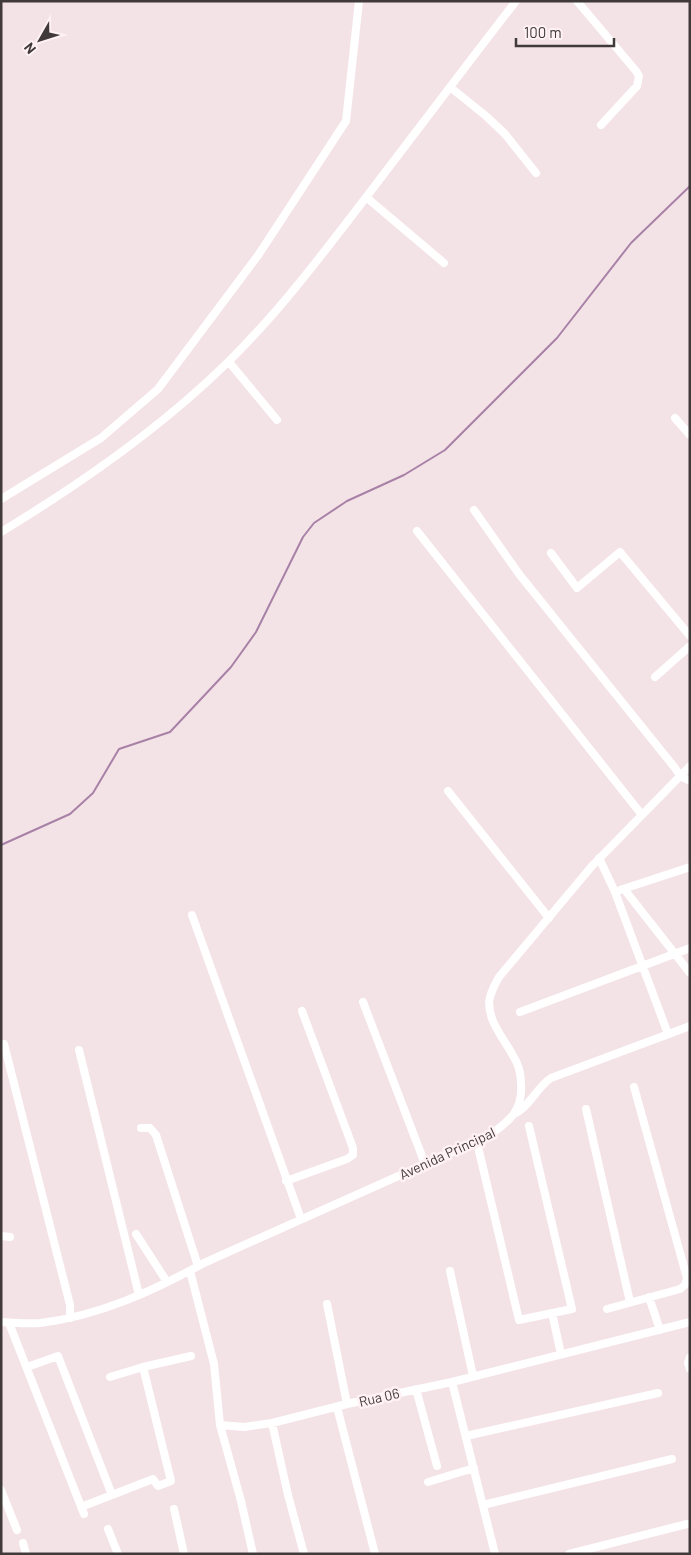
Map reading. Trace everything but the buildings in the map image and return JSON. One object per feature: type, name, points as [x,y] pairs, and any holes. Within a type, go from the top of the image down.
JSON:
[{"type":"street","points":[[1,499],[101,438],[158,388],[259,254],[346,121],[360,1]]},
{"type":"street","points":[[1,532],[49,503],[136,441],[192,395],[228,362],[299,284],[516,1]]},
{"type":"street","points":[[577,1],[639,76],[637,86],[601,125]]},
{"type":"street","points":[[450,87],[486,116],[504,134],[536,173]]},
{"type":"street","points":[[366,197],[444,263]]},
{"type":"street","points":[[228,362],[277,420]]},
{"type":"street","points":[[675,418],[690,435]]},
{"type":"street","points":[[474,510],[519,574],[680,776],[690,781]]},
{"type":"street","points":[[417,531],[642,815]]},
{"type":"street","points":[[551,553],[577,588],[620,552],[690,636]]},
{"type":"street","points":[[655,677],[690,646]]},
{"type":"street","points":[[515,1113],[521,1098],[521,1076],[512,1052],[501,1038],[495,1026],[489,1001],[494,986],[499,977],[599,858],[690,766]]},
{"type":"street","points":[[448,791],[549,918]]},
{"type":"street","points":[[599,858],[615,892],[641,966],[668,1034]]},
{"type":"street","points":[[615,892],[690,867]]},
{"type":"street","points":[[624,889],[690,973]]},
{"type":"street","points":[[192,915],[301,1219]]},
{"type":"street","points":[[520,1012],[690,948]]},
{"type":"street","points":[[362,1002],[425,1164]]},
{"type":"street","points":[[286,1181],[347,1160],[353,1155],[353,1148],[302,1011]]},
{"type":"street","name":"Avenida Principal","points":[[5,1322],[37,1323],[91,1314],[139,1295],[301,1219],[490,1135],[507,1123],[515,1113],[523,1109],[545,1082],[551,1078],[690,1026]]},
{"type":"street","points":[[4,1044],[70,1305],[70,1318]]},
{"type":"street","points":[[79,1050],[139,1295]]},
{"type":"street","points":[[607,1309],[680,1289],[685,1285],[687,1278],[634,1087]]},
{"type":"street","points":[[586,1109],[630,1302]]},
{"type":"street","points":[[479,1151],[519,1320],[572,1309],[529,1126]]},
{"type":"street","points":[[141,1128],[150,1128],[156,1135],[198,1266]]},
{"type":"street","points":[[136,1234],[167,1282]]},
{"type":"street","points":[[1,1236],[10,1237]]},
{"type":"street","points":[[190,1271],[214,1364],[220,1425],[241,1501],[253,1554]]},
{"type":"street","points":[[450,1271],[473,1376]]},
{"type":"street","points":[[649,1297],[660,1330]]},
{"type":"street","points":[[327,1304],[347,1404]]},
{"type":"street","points":[[552,1313],[561,1354]]},
{"type":"street","points":[[5,1322],[27,1367],[83,1510],[112,1495],[153,1479],[158,1486],[171,1481],[143,1367]]},
{"type":"street","name":"Rua 06","points":[[220,1425],[244,1427],[272,1424],[347,1404],[452,1382],[690,1322]]},
{"type":"street","points":[[27,1367],[58,1356],[112,1495]]},
{"type":"street","points":[[110,1378],[143,1367],[191,1356]]},
{"type":"street","points":[[690,1357],[688,1363],[690,1369]]},
{"type":"street","points":[[452,1382],[495,1554]]},
{"type":"street","points":[[416,1389],[436,1466]]},
{"type":"street","points":[[466,1436],[658,1393]]},
{"type":"street","points":[[337,1407],[375,1554]]},
{"type":"street","points":[[272,1424],[288,1496],[304,1554]]},
{"type":"street","points":[[483,1506],[672,1459]]},
{"type":"street","points":[[428,1482],[474,1468]]},
{"type":"street","points":[[1,1490],[17,1530]]},
{"type":"street","points":[[174,1509],[184,1554]]},
{"type":"street","points":[[569,1554],[687,1524]]},
{"type":"street","points":[[108,1529],[118,1554]]},
{"type":"street","points":[[23,1543],[26,1554]]},
{"type":"waterway","points":[[1,845],[70,814],[93,793],[119,749],[170,732],[231,667],[256,632],[303,537],[314,523],[347,501],[404,475],[445,450],[557,338],[631,243],[690,186]]}]
